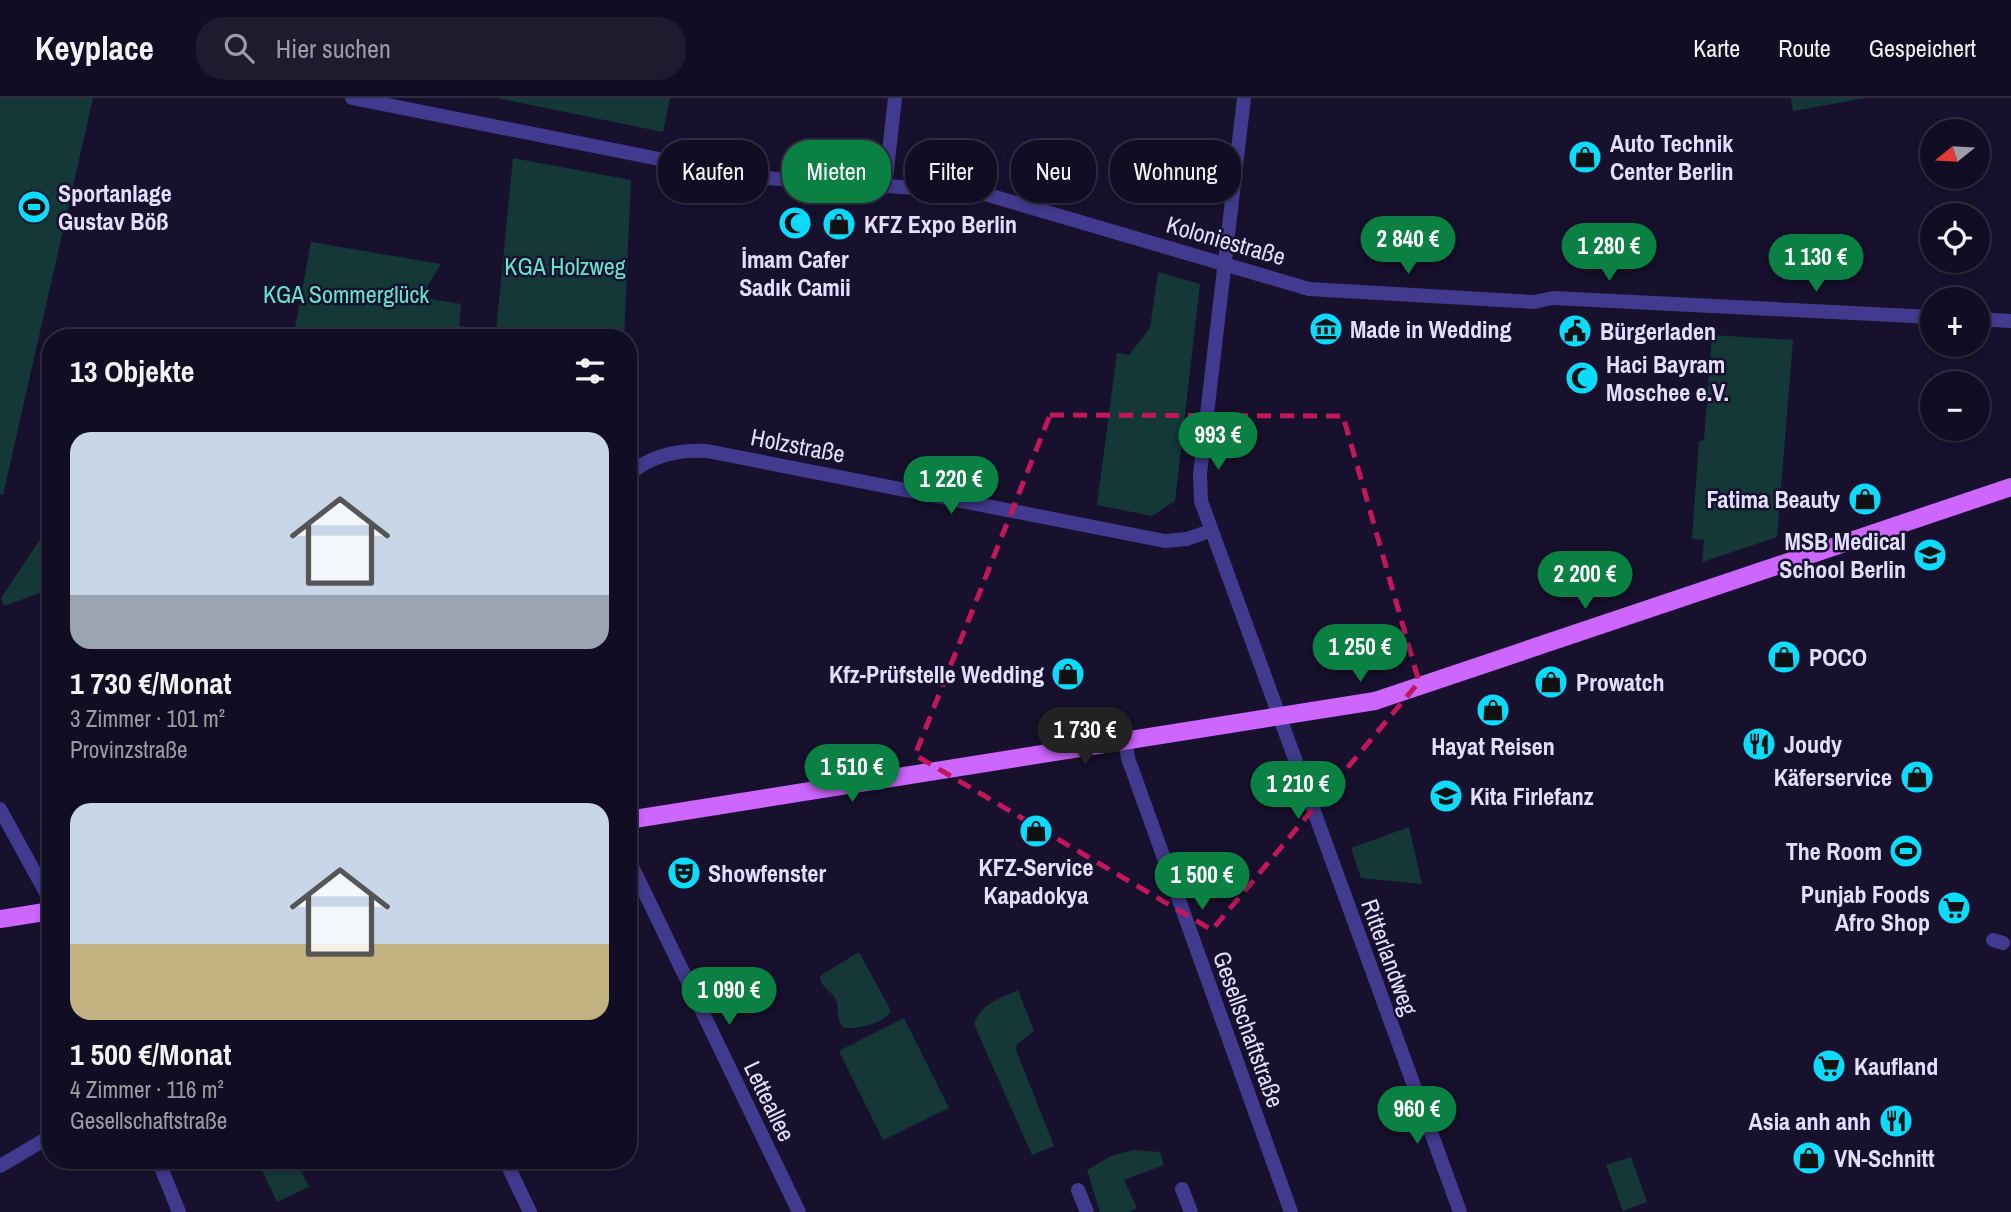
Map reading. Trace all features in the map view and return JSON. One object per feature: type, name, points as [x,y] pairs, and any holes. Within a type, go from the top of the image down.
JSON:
[{"type":"main road","points":[[637,819],[1279,717],[1396,695],[2011,487]]},
{"type":"main road","points":[[0,919],[42,912]]},
{"type":"street","name":"Koloniestraße","points":[[352,98],[751,177],[782,179]]},
{"type":"street","points":[[890,140],[895,98]]},
{"type":"street","name":"Ritterlandweg","points":[[1244,98],[1199,481],[1201,501],[1460,1212]]},
{"type":"street","name":"Koloniestraße","points":[[891,187],[978,192],[1309,289],[1534,302],[1553,298],[1920,316]]},
{"type":"street","points":[[1990,320],[2011,321]]},
{"type":"street","name":"Holzstraße","points":[[637,469],[666,454],[707,451],[1165,541],[1187,539],[1210,531]]},
{"type":"street","name":"Gesellschaftstraße","points":[[1125,741],[1132,770],[1291,1212]]},
{"type":"street","points":[[0,809],[42,886]]},
{"type":"street","name":"Letteallee","points":[[637,877],[799,1212]]},
{"type":"street","points":[[0,1166],[42,1141]]},
{"type":"street","points":[[162,1169],[179,1212]]},
{"type":"street","points":[[509,1169],[530,1212]]},
{"type":"street","points":[[1182,1189],[1191,1212]]},
{"type":"street","points":[[1078,1190],[1087,1212]]},
{"type":"highlighted area","points":[[1050,415],[1343,416],[1419,682],[1212,930],[915,755]]},
{"type":"green space","name":"Sportanlage Gustav Böß","points":[[0,98],[93,98],[3,495],[0,494]]},
{"type":"green space","points":[[497,98],[670,98],[663,132]]},
{"type":"green space","points":[[1791,98],[1866,98],[1793,111]]},
{"type":"green space","name":"KGA Holzweg","points":[[513,158],[631,180],[624,329],[496,329]]},
{"type":"green space","name":"KGA Holzweg","points":[[311,242],[441,264],[428,285],[425,298],[461,304],[459,326],[481,329],[295,329]]},
{"type":"green space","points":[[1158,272],[1200,284],[1175,501],[1152,516],[1097,505],[1117,353],[1129,355],[1150,328]]},
{"type":"green space","points":[[1712,335],[1793,340],[1777,537],[1702,562],[1704,540],[1692,539],[1699,441],[1704,440]]},
{"type":"green space","points":[[42,536],[42,592],[4,606],[1,598]]},
{"type":"green space","points":[[1409,827],[1422,884],[1361,878],[1351,848]]},
{"type":"green space","points":[[859,952],[891,1011],[870,1025],[844,1028],[836,1000],[822,983],[820,976]]},
{"type":"green space","points":[[1018,990],[1034,1031],[1017,1044],[1016,1050],[1054,1146],[1032,1155],[974,1024],[986,1006]]},
{"type":"green space","points":[[904,1018],[949,1108],[883,1140],[839,1051]]},
{"type":"green space","points":[[1134,1150],[1160,1152],[1164,1165],[1124,1180],[1137,1208],[1129,1212],[1100,1212],[1087,1170],[1111,1156]]},
{"type":"green space","points":[[1631,1157],[1647,1202],[1623,1211],[1606,1165]]},
{"type":"green space","points":[[261,1169],[300,1169],[309,1187],[277,1202]]},
{"type":"place","name":"Auto Technik Center Berlin","points":[[1585,157]]},
{"type":"place","name":"Sportanlage Gustav Böß","points":[[34,207]]},
{"type":"place","name":"İmam Cafer Sadık Camii","points":[[795,223]]},
{"type":"place","name":"KFZ Expo Berlin","points":[[839,224]]},
{"type":"place","name":"Made in Wedding","points":[[1326,329]]},
{"type":"place","name":"Bürgerladen","points":[[1575,331]]},
{"type":"place","name":"Haci Bayram Moschee e.V.","points":[[1582,378]]},
{"type":"place","name":"Fatima Beauty","points":[[1865,499]]},
{"type":"place","name":"MSB Medical School Berlin","points":[[1930,555]]},
{"type":"place","name":"POCO","points":[[1784,657]]},
{"type":"place","name":"Kfz-Prüfstelle Wedding","points":[[1068,674]]},
{"type":"place","name":"Prowatch","points":[[1551,682]]},
{"type":"place","name":"Hayat Reisen","points":[[1493,710]]},
{"type":"place","name":"Joudy","points":[[1759,744]]},
{"type":"place","name":"Käferservice","points":[[1917,777]]},
{"type":"place","name":"Kita Firlefanz","points":[[1446,796]]},
{"type":"place","name":"KFZ-Service Kapadokya","points":[[1036,831]]},
{"type":"place","name":"The Room","points":[[1906,851]]},
{"type":"place","name":"Showfenster","points":[[684,873]]},
{"type":"place","name":"Punjab Foods Afro Shop","points":[[1954,908]]},
{"type":"place","name":"Kaufland","points":[[1829,1066]]},
{"type":"place","name":"Asia anh anh","points":[[1896,1121]]},
{"type":"place","name":"VN-Schnitt","points":[[1809,1158]]},
{"type":"park label","name":"KGA Sommerglück","points":[[346,294]]}]
